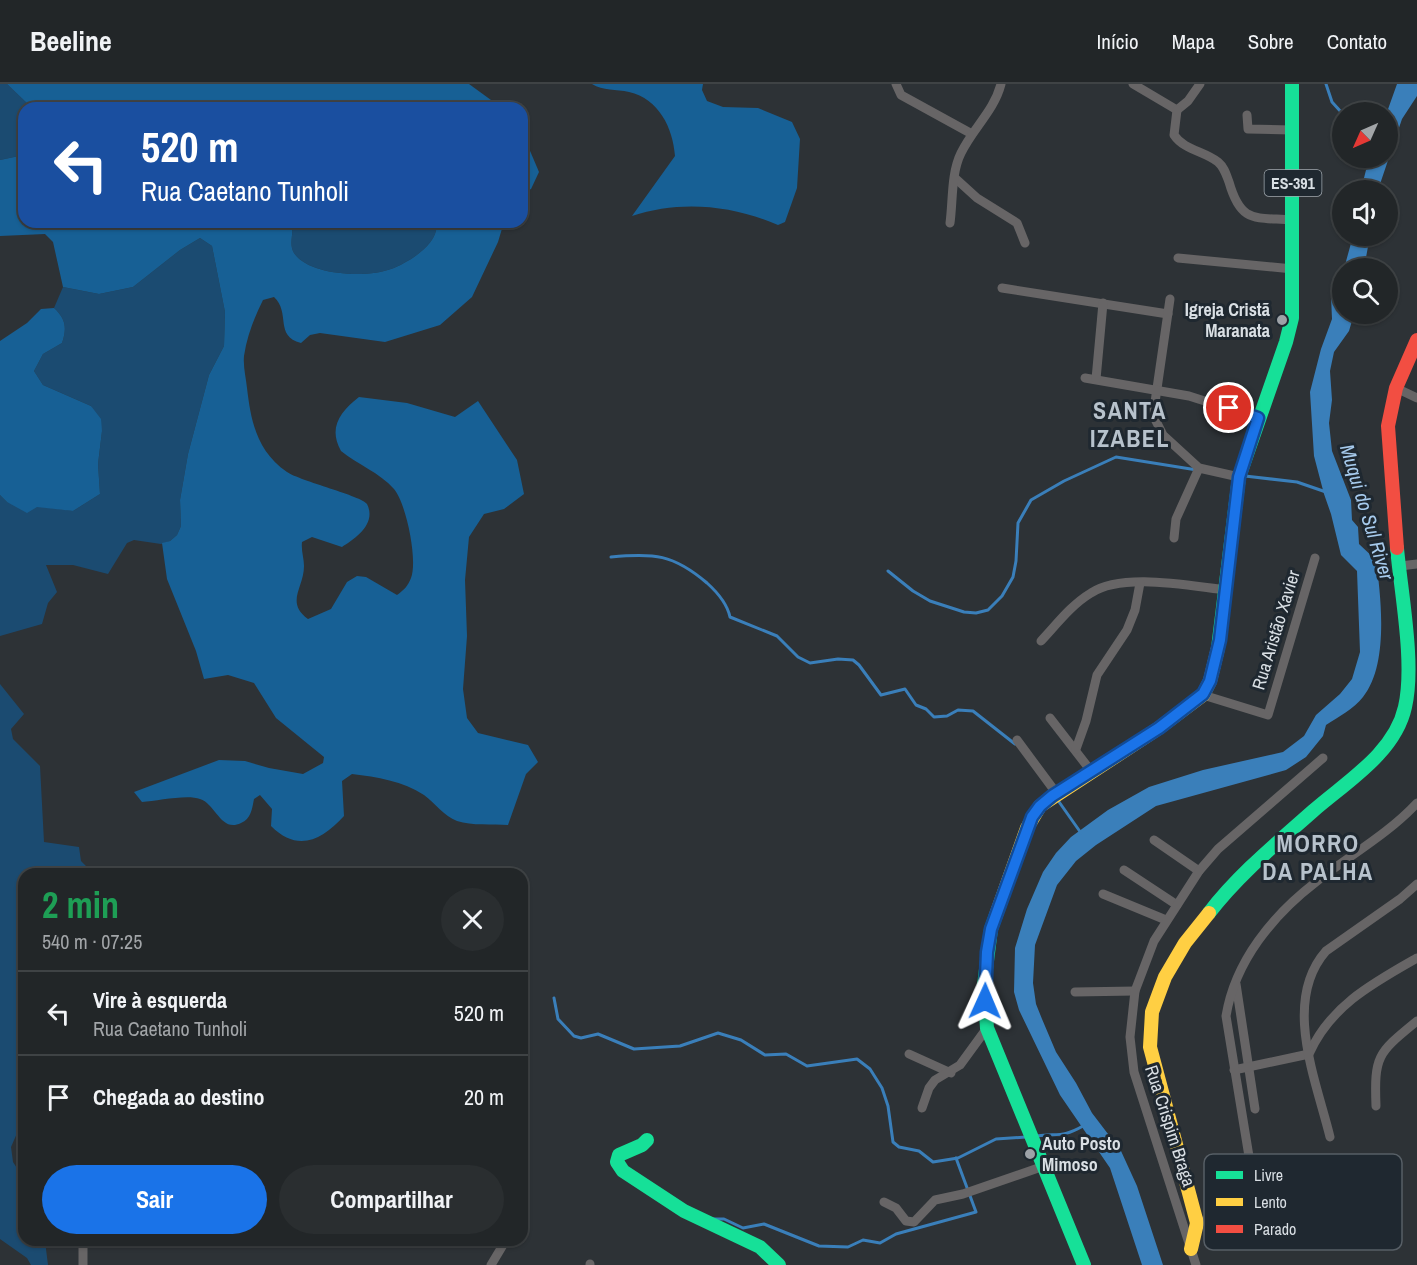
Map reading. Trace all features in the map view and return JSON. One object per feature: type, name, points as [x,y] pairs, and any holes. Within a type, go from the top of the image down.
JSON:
[{"type":"main road","name":"ES-391","points":[[1084,1265],[987,1028],[984,985],[991,929],[1032,817],[1040,806],[1159,728],[1203,694],[1215,666],[1227,590],[1229,554],[1239,477],[1286,342],[1292,318],[1292,84]]},
{"type":"main road","points":[[1191,1250],[1197,1223],[1160,1089],[1148,1028],[1151,1013],[1165,978],[1211,908],[1367,764],[1396,731],[1404,712],[1408,687],[1400,567],[1388,444],[1390,408],[1396,388],[1417,342]]},
{"type":"main road","points":[[648,1140],[619,1155],[617,1162],[623,1171],[684,1211],[760,1247],[779,1265]]},
{"type":"street","points":[[896,84],[901,95],[972,134]]},
{"type":"street","points":[[951,223],[956,164],[972,134],[994,104],[1001,84]]},
{"type":"street","points":[[1134,84],[1177,110]]},
{"type":"street","points":[[1200,84],[1188,101],[1177,110],[1174,135],[1182,144],[1220,164],[1237,205],[1245,214],[1292,220]]},
{"type":"street","points":[[1248,115],[1248,129],[1292,130]]},
{"type":"street","points":[[955,178],[977,198],[1017,223],[1025,243]]},
{"type":"street","points":[[1179,258],[1293,276]]},
{"type":"street","points":[[1002,288],[1167,314]]},
{"type":"street","points":[[1170,299],[1154,409],[1158,426],[1163,435],[1199,468],[1239,477]]},
{"type":"street","points":[[1096,379],[1103,303]]},
{"type":"street","points":[[1085,378],[1157,389],[1209,401],[1258,418]]},
{"type":"street","points":[[1396,388],[1417,398]]},
{"type":"street","points":[[1174,538],[1176,519],[1199,468]]},
{"type":"street","name":"Rua Aristão Xavier","points":[[1203,694],[1268,715],[1315,558]]},
{"type":"street","points":[[1400,567],[1417,564]]},
{"type":"street","points":[[1041,641],[1068,612],[1092,592],[1111,584],[1140,583],[1227,590]]},
{"type":"street","points":[[1076,749],[1086,721],[1096,675],[1126,630],[1135,610],[1140,583]]},
{"type":"street","points":[[1050,718],[1091,771]]},
{"type":"street","points":[[1017,740],[1057,794]]},
{"type":"street","name":"Rua Crispim Braga","points":[[1196,1265],[1134,1072],[1131,1027],[1135,991],[1144,964],[1166,920],[1199,871],[1218,849],[1323,758]]},
{"type":"street","points":[[1248,1154],[1226,1016],[1236,982],[1258,940],[1282,913],[1316,882],[1403,818],[1417,803]]},
{"type":"street","points":[[1154,840],[1199,871]]},
{"type":"street","points":[[1124,870],[1176,905]]},
{"type":"street","points":[[1330,1137],[1309,1054],[1304,1002],[1306,986],[1317,961],[1326,951],[1400,899],[1417,884]]},
{"type":"street","points":[[1103,894],[1166,920]]},
{"type":"street","points":[[1309,1054],[1317,1035],[1338,1010],[1386,975],[1417,958]]},
{"type":"street","points":[[1236,982],[1256,1109]]},
{"type":"street","points":[[1076,992],[1135,991]]},
{"type":"street","points":[[1376,1106],[1374,1073],[1377,1060],[1385,1048],[1417,1021]]},
{"type":"street","points":[[1131,1027],[1148,1028]]},
{"type":"street","points":[[922,1108],[929,1088],[935,1080],[960,1065],[987,1028]]},
{"type":"street","points":[[909,1054],[951,1072]]},
{"type":"street","points":[[1234,1070],[1309,1054]]},
{"type":"street","points":[[884,1202],[896,1208],[906,1221],[914,1222],[935,1200],[963,1194],[1044,1166]]},
{"type":"street","points":[[1197,1223],[1204,1221]]},
{"type":"street","points":[[84,1246],[85,1264]]},
{"type":"street","points":[[491,1265],[502,1246]]},
{"type":"shaded area","points":[[0,84],[7,84],[26,102],[18,102],[18,156],[0,160]]},
{"type":"shaded area","points":[[7,84],[469,84],[494,102],[26,102]]},
{"type":"shaded area","points":[[592,84],[703,84],[702,90],[707,101],[723,107],[758,108],[792,122],[800,139],[797,188],[785,222],[778,225],[743,213],[706,207],[669,208],[632,216],[675,156],[671,135],[662,116],[649,101],[629,92],[605,89]]},
{"type":"shaded area","points":[[1397,84],[1417,84],[1417,96],[1402,119],[1398,131],[1398,102],[1391,102]]},
{"type":"shaded area","points":[[528,146],[539,172],[531,189],[528,190]]},
{"type":"shaded area","points":[[18,156],[18,228],[292,228],[294,253],[302,261],[325,271],[368,274],[391,269],[422,251],[433,237],[436,228],[502,228],[472,297],[440,325],[385,342],[320,333],[310,335],[301,343],[293,340],[285,330],[282,310],[274,297],[263,300],[254,320],[245,349],[244,368],[257,435],[269,455],[294,476],[363,501],[367,504],[369,511],[369,518],[363,530],[342,547],[312,537],[302,542],[304,566],[297,601],[301,613],[308,619],[331,609],[347,582],[357,576],[366,577],[397,595],[406,588],[413,570],[410,532],[403,506],[394,489],[382,478],[347,456],[337,443],[338,421],[346,409],[359,397],[407,403],[455,417],[478,401],[517,460],[524,494],[504,509],[484,514],[469,537],[465,580],[467,636],[463,689],[467,718],[478,733],[528,745],[538,762],[526,774],[508,825],[463,823],[452,819],[424,795],[407,786],[380,778],[352,774],[342,781],[344,816],[318,837],[300,841],[281,834],[271,826],[272,809],[260,795],[254,799],[247,819],[234,825],[223,821],[206,802],[200,799],[180,797],[142,802],[134,792],[219,760],[245,761],[303,774],[323,763],[324,757],[276,718],[254,683],[228,675],[204,679],[196,651],[167,579],[162,543],[170,541],[177,535],[181,526],[180,500],[188,454],[209,375],[224,346],[225,312],[212,246],[200,238],[180,250],[133,287],[99,294],[63,287],[53,242],[45,234],[0,236],[0,160]]},
{"type":"shaded area","points":[[1366,168],[1385,168],[1381,180],[1364,180]]},
{"type":"shaded area","points":[[292,228],[436,228],[428,245],[414,257],[391,269],[368,274],[325,271],[302,261],[292,249]]},
{"type":"shaded area","points":[[200,238],[212,246],[225,312],[224,346],[209,375],[188,454],[180,500],[181,526],[177,535],[161,544],[134,540],[127,543],[108,574],[73,565],[46,565],[57,592],[48,603],[42,624],[0,636],[0,495],[7,502],[73,511],[100,494],[98,464],[102,431],[91,406],[43,385],[34,371],[43,354],[62,343],[65,333],[64,324],[54,308],[63,287],[99,294],[133,287],[180,250]]},
{"type":"shaded area","points":[[1350,246],[1368,246],[1366,258],[1347,258]]},
{"type":"shaded area","points":[[54,308],[64,324],[65,333],[62,343],[43,354],[34,371],[43,385],[91,406],[101,419],[98,464],[100,494],[73,511],[37,507],[27,513],[7,502],[0,495],[0,341],[27,323],[41,309]]},
{"type":"shaded area","points":[[1332,319],[1332,324],[1351,324],[1349,331],[1334,352],[1330,371],[1332,400],[1329,423],[1332,451],[1351,500],[1352,520],[1358,527],[1359,544],[1376,560],[1381,630],[1377,667],[1371,683],[1355,705],[1326,725],[1323,736],[1306,757],[1286,770],[1156,806],[1096,845],[1076,861],[1057,885],[1035,945],[1033,983],[1036,1004],[1042,1019],[1056,1052],[1092,1113],[1121,1151],[1137,1186],[1163,1265],[1142,1265],[1110,1168],[1060,1095],[1019,1010],[1014,992],[1015,948],[1027,909],[1043,872],[1071,837],[1108,810],[1149,787],[1203,770],[1283,752],[1304,736],[1316,715],[1340,694],[1352,679],[1360,652],[1357,571],[1341,555],[1314,456],[1310,392],[1321,349]]},
{"type":"shaded area","points":[[0,684],[24,714],[11,729],[13,739],[40,766],[44,842],[79,847],[81,861],[88,868],[18,868],[18,1131],[11,1147],[13,1162],[18,1170],[18,1246],[46,1246],[48,1265],[31,1265],[27,1258],[0,1239]]},
{"type":"waterway","points":[[1326,84],[1332,102]]},
{"type":"waterway","points":[[888,571],[930,601],[964,612],[976,613],[988,610],[1002,596],[1013,577],[1018,523],[1031,500],[1064,481],[1116,457],[1197,470]]},
{"type":"waterway","points":[[1245,476],[1297,482],[1326,492]]},
{"type":"waterway","points":[[611,557],[651,556],[684,566],[711,586],[724,602],[730,617],[777,636],[798,657],[810,663],[838,659],[853,660],[881,695],[905,689],[916,705],[926,709],[934,717],[947,716],[958,710],[973,711],[1015,744]]},
{"type":"waterway","points":[[1057,799],[1081,833]]},
{"type":"waterway","points":[[554,998],[558,1019],[574,1036],[581,1038],[598,1034],[634,1049],[680,1046],[718,1033],[741,1040],[765,1055],[786,1054],[807,1066],[857,1059],[870,1069],[882,1088],[888,1106],[893,1142],[899,1147],[919,1151],[933,1162],[958,1158],[996,1139],[1026,1137]]},
{"type":"waterway","points":[[1036,1136],[1065,1134],[1083,1126]]},
{"type":"waterway","points":[[713,1219],[724,1219],[743,1228],[764,1224],[819,1246],[848,1247],[863,1240],[880,1243],[896,1234],[976,1212],[956,1158]]},
{"type":"traffic: fast","points":[[1218,648],[1239,477],[1286,342],[1292,318],[1292,84]]},
{"type":"traffic: fast","points":[[1209,913],[1258,860],[1368,765],[1391,739],[1400,723],[1408,690],[1409,670],[1397,548]]},
{"type":"traffic: fast","points":[[996,915],[991,929],[984,985],[987,1028],[1084,1265]]},
{"type":"traffic: fast","points":[[647,1140],[642,1145],[619,1155],[617,1162],[623,1171],[684,1211],[760,1247],[779,1265]]},
{"type":"traffic: slow","points":[[996,915],[1027,828],[1040,806],[1159,728],[1203,695],[1210,681],[1218,648]]},
{"type":"traffic: slow","points":[[1191,1249],[1197,1223],[1150,1047],[1152,1012],[1165,977],[1185,943],[1209,913]]},
{"type":"traffic: jam","points":[[1397,548],[1388,426],[1396,388],[1417,340]]},
{"type":"place","name":"Igreja Cristã Maranata","points":[[1282,320]]},
{"type":"place","name":"Auto Posto Mimoso","points":[[1030,1154]]},
{"type":"district","name":"SANTA IZABEL","points":[[1130,425]]},
{"type":"district","name":"MORRO DA PALHA","points":[[1318,858]]},
{"type":"route","points":[[985,1001],[984,985],[991,929],[1032,817],[1052,796],[1159,728],[1203,694],[1210,681],[1220,640],[1239,477],[1258,418],[1229,408]]},
{"type":"water label","name":"Muqui do Sul River","points":[[1367,512]]}]
